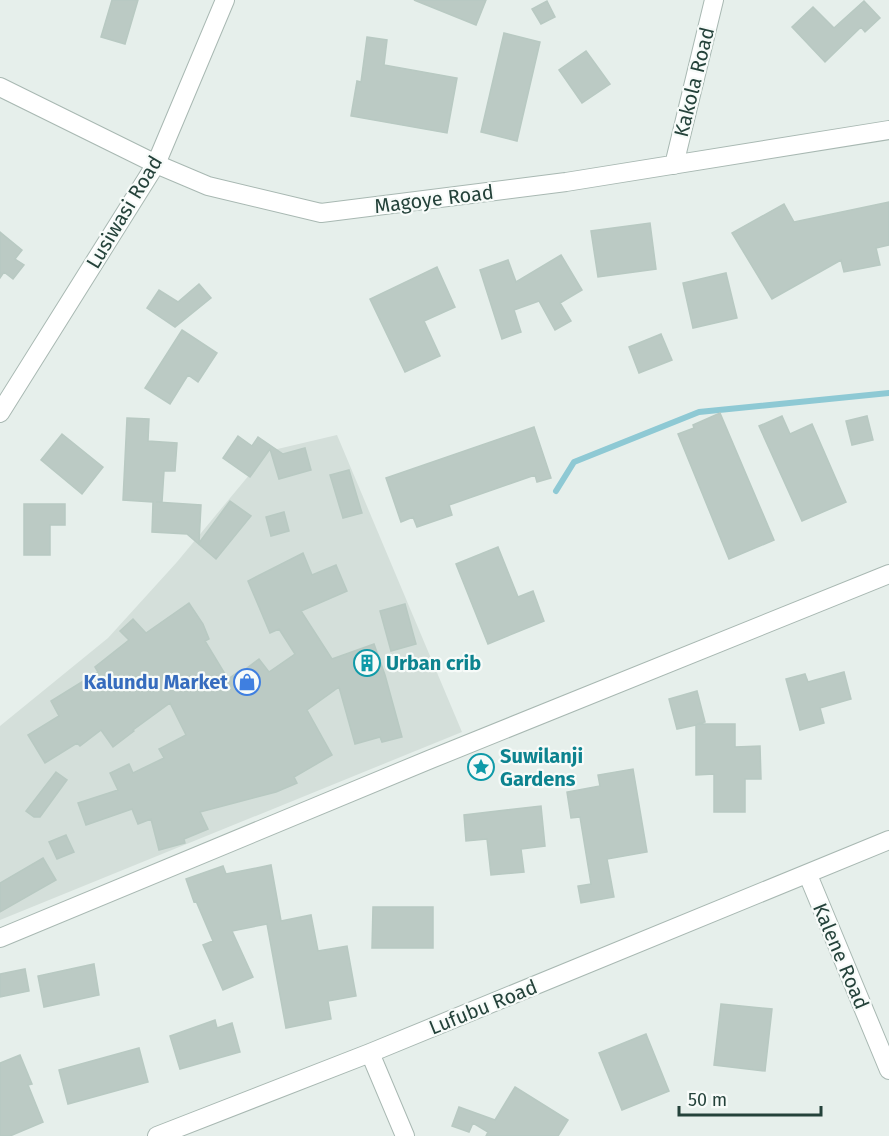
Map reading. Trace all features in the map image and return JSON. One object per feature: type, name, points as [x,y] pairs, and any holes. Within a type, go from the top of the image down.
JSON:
[{"type":"street","name":"Lusiwasi Road","points":[[0,412],[156,164],[225,0]]},
{"type":"street","name":"Kakola Road","points":[[674,165],[714,0]]},
{"type":"street","name":"Magoye Road","points":[[0,87],[156,164],[208,186],[321,213],[566,182],[889,130]]},
{"type":"street","points":[[0,938],[431,759],[889,574]]},
{"type":"street","name":"Lufubu Road","points":[[157,1136],[370,1053],[889,840]]},
{"type":"street","name":"Kalene Road","points":[[808,875],[889,1070]]},
{"type":"street","points":[[370,1053],[405,1136]]},
{"type":"shaded area","name":"Kalundu Market","points":[[337,435],[462,732],[0,920],[0,726],[108,638],[177,562],[269,451]]},
{"type":"building","points":[[112,0],[138,0],[125,44],[101,37]]},
{"type":"building","points":[[414,0],[486,0],[476,25]]},
{"type":"building","points":[[547,1],[555,17],[541,24],[532,9]]},
{"type":"building","points":[[864,1],[880,18],[865,32],[861,27],[825,62],[792,27],[813,7],[834,28]]},
{"type":"building","points":[[504,33],[540,42],[517,141],[481,132]]},
{"type":"building","points":[[367,37],[387,40],[384,65],[457,78],[447,133],[351,116],[357,81],[361,82]]},
{"type":"building","points":[[586,51],[610,84],[582,103],[559,70]]},
{"type":"building","points":[[889,202],[889,245],[876,248],[880,265],[844,272],[841,260],[772,299],[732,233],[784,204],[794,222]]},
{"type":"building","points":[[650,223],[656,269],[598,277],[591,231]]},
{"type":"building","points":[[0,232],[22,250],[15,259],[24,265],[13,279],[4,272],[0,278]]},
{"type":"building","points":[[561,255],[582,290],[560,303],[571,321],[555,330],[539,301],[514,310],[521,332],[502,339],[480,270],[508,260],[516,282]]},
{"type":"building","points":[[437,267],[455,307],[424,321],[440,356],[405,372],[370,299]]},
{"type":"building","points":[[726,273],[737,318],[693,328],[683,283]]},
{"type":"building","points":[[199,284],[211,298],[175,327],[147,308],[159,290],[178,302]]},
{"type":"building","points":[[182,330],[217,353],[198,382],[188,375],[170,404],[145,388]]},
{"type":"building","points":[[661,334],[672,360],[639,373],[629,347]]},
{"type":"building","points":[[720,413],[774,540],[729,559],[678,434]]},
{"type":"building","points":[[782,416],[790,434],[812,424],[846,502],[802,521],[759,426]]},
{"type":"building","points":[[867,416],[873,440],[852,445],[846,421]]},
{"type":"building","points":[[127,418],[149,419],[148,441],[177,443],[175,471],[164,471],[162,502],[156,502],[201,505],[199,543],[230,501],[251,516],[216,559],[187,534],[152,532],[153,502],[123,500]]},
{"type":"building","points":[[534,427],[551,478],[537,482],[535,475],[449,505],[452,515],[417,527],[413,517],[401,522],[386,478]]},
{"type":"building","points":[[62,434],[103,467],[82,494],[41,460]]},
{"type":"building","points":[[238,436],[252,446],[258,437],[283,454],[305,448],[311,470],[279,479],[270,449],[250,477],[223,458]]},
{"type":"building","points":[[349,470],[362,513],[343,518],[330,475]]},
{"type":"building","points":[[24,504],[65,504],[65,525],[50,525],[50,555],[24,555]]},
{"type":"building","points":[[284,512],[289,531],[271,536],[266,517]]},
{"type":"building","points":[[498,547],[518,597],[533,591],[544,621],[488,644],[456,564]]},
{"type":"building","points":[[303,553],[312,575],[336,565],[347,591],[301,611],[332,659],[374,644],[402,737],[382,742],[380,737],[355,744],[339,687],[307,710],[332,755],[294,777],[297,783],[276,792],[200,812],[208,829],[184,839],[185,843],[159,850],[151,819],[138,824],[132,809],[86,825],[78,803],[118,790],[110,773],[129,764],[133,773],[164,758],[159,749],[186,735],[170,703],[113,747],[101,730],[80,746],[77,743],[45,763],[28,735],[59,716],[51,701],[98,672],[95,667],[129,640],[120,631],[133,619],[146,633],[189,603],[203,624],[209,639],[205,641],[228,679],[259,659],[269,672],[295,654],[279,629],[270,633],[248,581]]},
{"type":"building","points":[[405,604],[416,644],[391,651],[380,611]]},
{"type":"building","points":[[844,672],[851,699],[820,708],[824,723],[800,730],[786,679],[805,674],[808,682]]},
{"type":"building","points":[[697,691],[705,722],[697,724],[735,724],[735,747],[760,746],[761,779],[745,779],[745,812],[714,812],[714,774],[696,775],[696,725],[677,729],[669,699]]},
{"type":"building","points":[[633,769],[647,852],[607,859],[614,897],[581,903],[578,886],[591,884],[580,817],[571,818],[567,792],[600,786],[598,775]]},
{"type":"building","points":[[56,772],[67,780],[40,817],[34,817],[26,811]]},
{"type":"building","points":[[541,806],[545,846],[521,849],[524,872],[491,875],[487,839],[466,841],[464,815]]},
{"type":"building","points":[[66,835],[74,852],[57,859],[49,842]]},
{"type":"building","points":[[43,858],[56,880],[0,912],[0,883]]},
{"type":"building","points":[[271,865],[281,921],[311,915],[318,951],[347,946],[356,996],[328,1001],[331,1019],[286,1028],[267,924],[232,931],[253,977],[223,990],[203,945],[213,941],[196,901],[194,902],[186,879],[223,866],[226,874]]},
{"type":"building","points":[[373,907],[433,907],[433,948],[372,948]]},
{"type":"building","points":[[94,964],[99,995],[44,1007],[38,976]]},
{"type":"building","points":[[25,969],[29,991],[0,997],[0,974]]},
{"type":"building","points":[[721,1004],[772,1009],[765,1071],[714,1065]]},
{"type":"building","points":[[215,1020],[217,1028],[232,1023],[240,1052],[180,1069],[170,1036]]},
{"type":"building","points":[[646,1034],[669,1091],[622,1110],[599,1053]]},
{"type":"building","points":[[139,1048],[148,1082],[68,1104],[59,1070]]},
{"type":"building","points":[[20,1055],[32,1084],[28,1085],[43,1122],[10,1136],[0,1136],[0,1063]]},
{"type":"building","points":[[515,1087],[568,1120],[558,1136],[486,1136],[488,1132],[473,1123],[469,1132],[452,1126],[459,1107],[495,1120]]},
{"type":"waterway","points":[[556,491],[574,462],[699,412],[889,393]]},
{"type":"place","name":"Urban crib","points":[[367,663]]},
{"type":"place","name":"Kalundu Market","points":[[247,682]]},
{"type":"place","name":"Suwilanji Gardens","points":[[481,767]]}]
